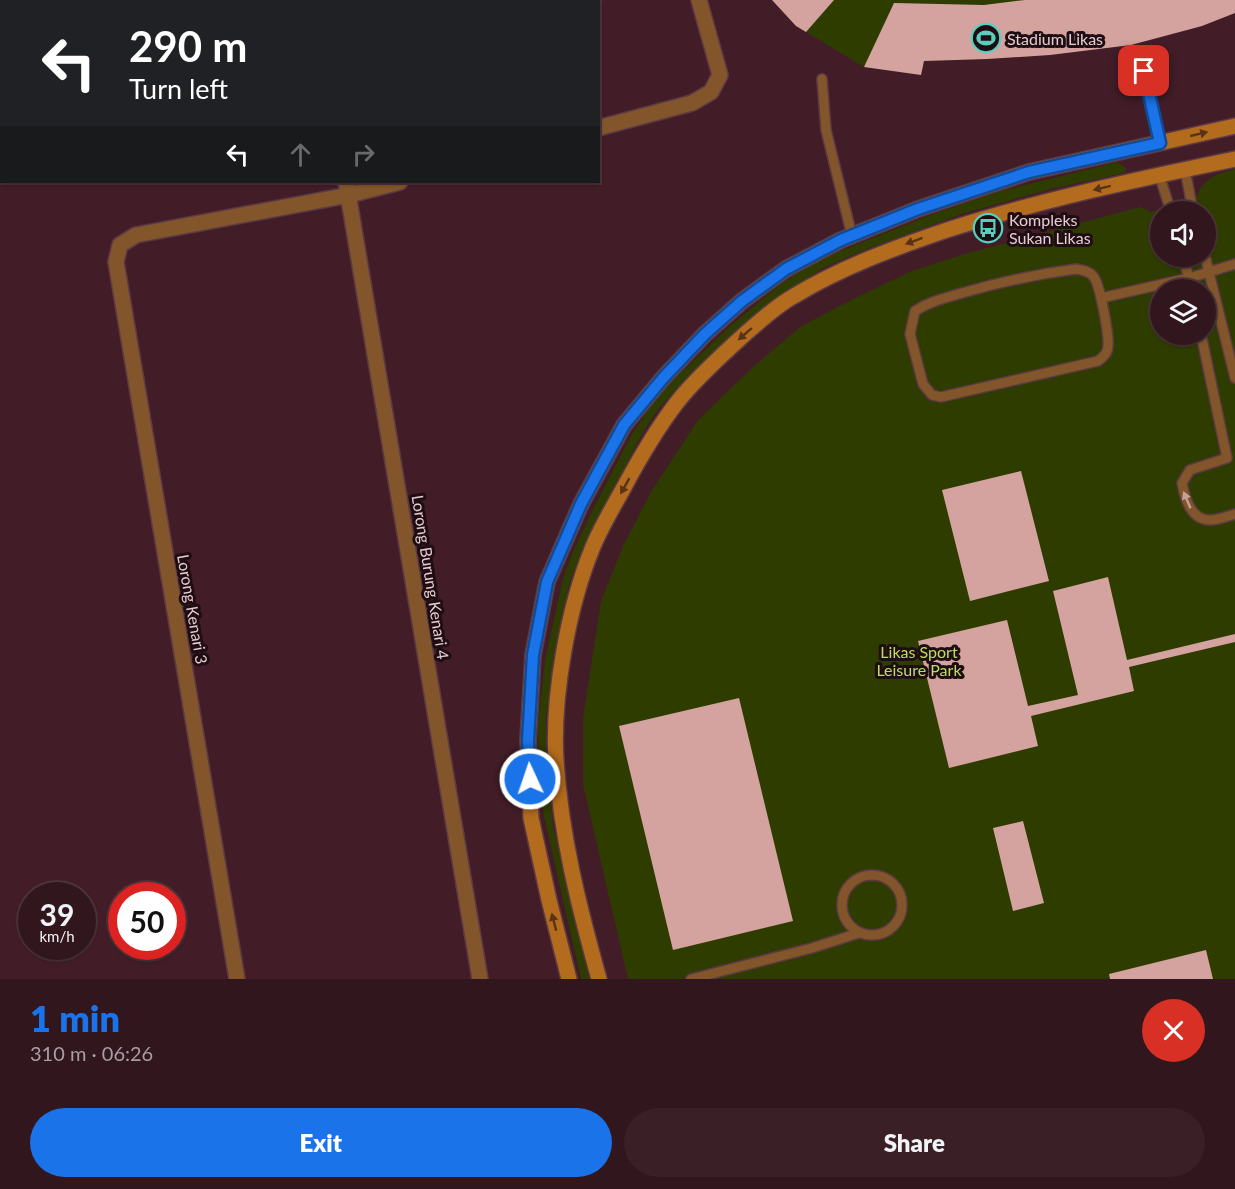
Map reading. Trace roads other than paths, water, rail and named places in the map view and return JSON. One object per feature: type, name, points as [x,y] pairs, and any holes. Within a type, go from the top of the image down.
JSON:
[{"type":"main road","points":[[569,979],[531,818],[528,741],[533,655],[547,582],[581,504],[624,425],[664,377],[705,334],[742,301],[786,269],[852,236],[918,209],[1029,172],[1235,126]]},
{"type":"main road","points":[[599,979],[576,895],[562,816],[556,760],[558,686],[564,649],[592,549],[649,443],[683,395],[720,357],[791,297],[834,274],[922,239],[1009,210],[1159,174],[1235,159]]},
{"type":"street","points":[[600,127],[692,103],[711,92],[720,75],[699,0]]},
{"type":"street","points":[[348,188],[391,183]]},
{"type":"street","name":"Lorong Kenari 3","points":[[237,979],[116,261],[120,245],[136,235],[348,188]]},
{"type":"street","name":"Lorong Burung Kenari 4","points":[[348,188],[480,979]]},
{"type":"lane","points":[[1140,54],[1160,143]]},
{"type":"lane","points":[[822,79],[826,130],[852,236]]},
{"type":"lane","points":[[1185,169],[1191,201]]},
{"type":"lane","points":[[1159,174],[1168,201]]},
{"type":"lane","points":[[1101,298],[1209,273],[1235,264]]},
{"type":"lane","points":[[1186,267],[1189,278]]},
{"type":"lane","points":[[1208,267],[1235,378]]},
{"type":"lane","points":[[1076,269],[1087,271],[1095,277],[1101,298],[1108,346],[1104,356],[1098,361],[941,397],[932,395],[923,384],[910,333],[915,310],[926,303],[1040,274],[1076,269]]},
{"type":"lane","points":[[1204,345],[1231,457],[1190,470],[1182,483],[1185,501],[1194,514],[1209,521],[1235,514]]},
{"type":"lane","points":[[695,979],[812,948],[858,933],[878,936],[894,927],[900,919],[902,900],[894,884],[886,878],[876,875],[856,879],[843,896],[844,918],[858,933]]},
{"type":"place","name":"Stadium Likas","points":[[986,38]]},
{"type":"place","name":"Kompleks Sukan Likas","points":[[988,228]]},
{"type":"park label","name":"Likas Sport Leisure Park","points":[[919,660]]}]
